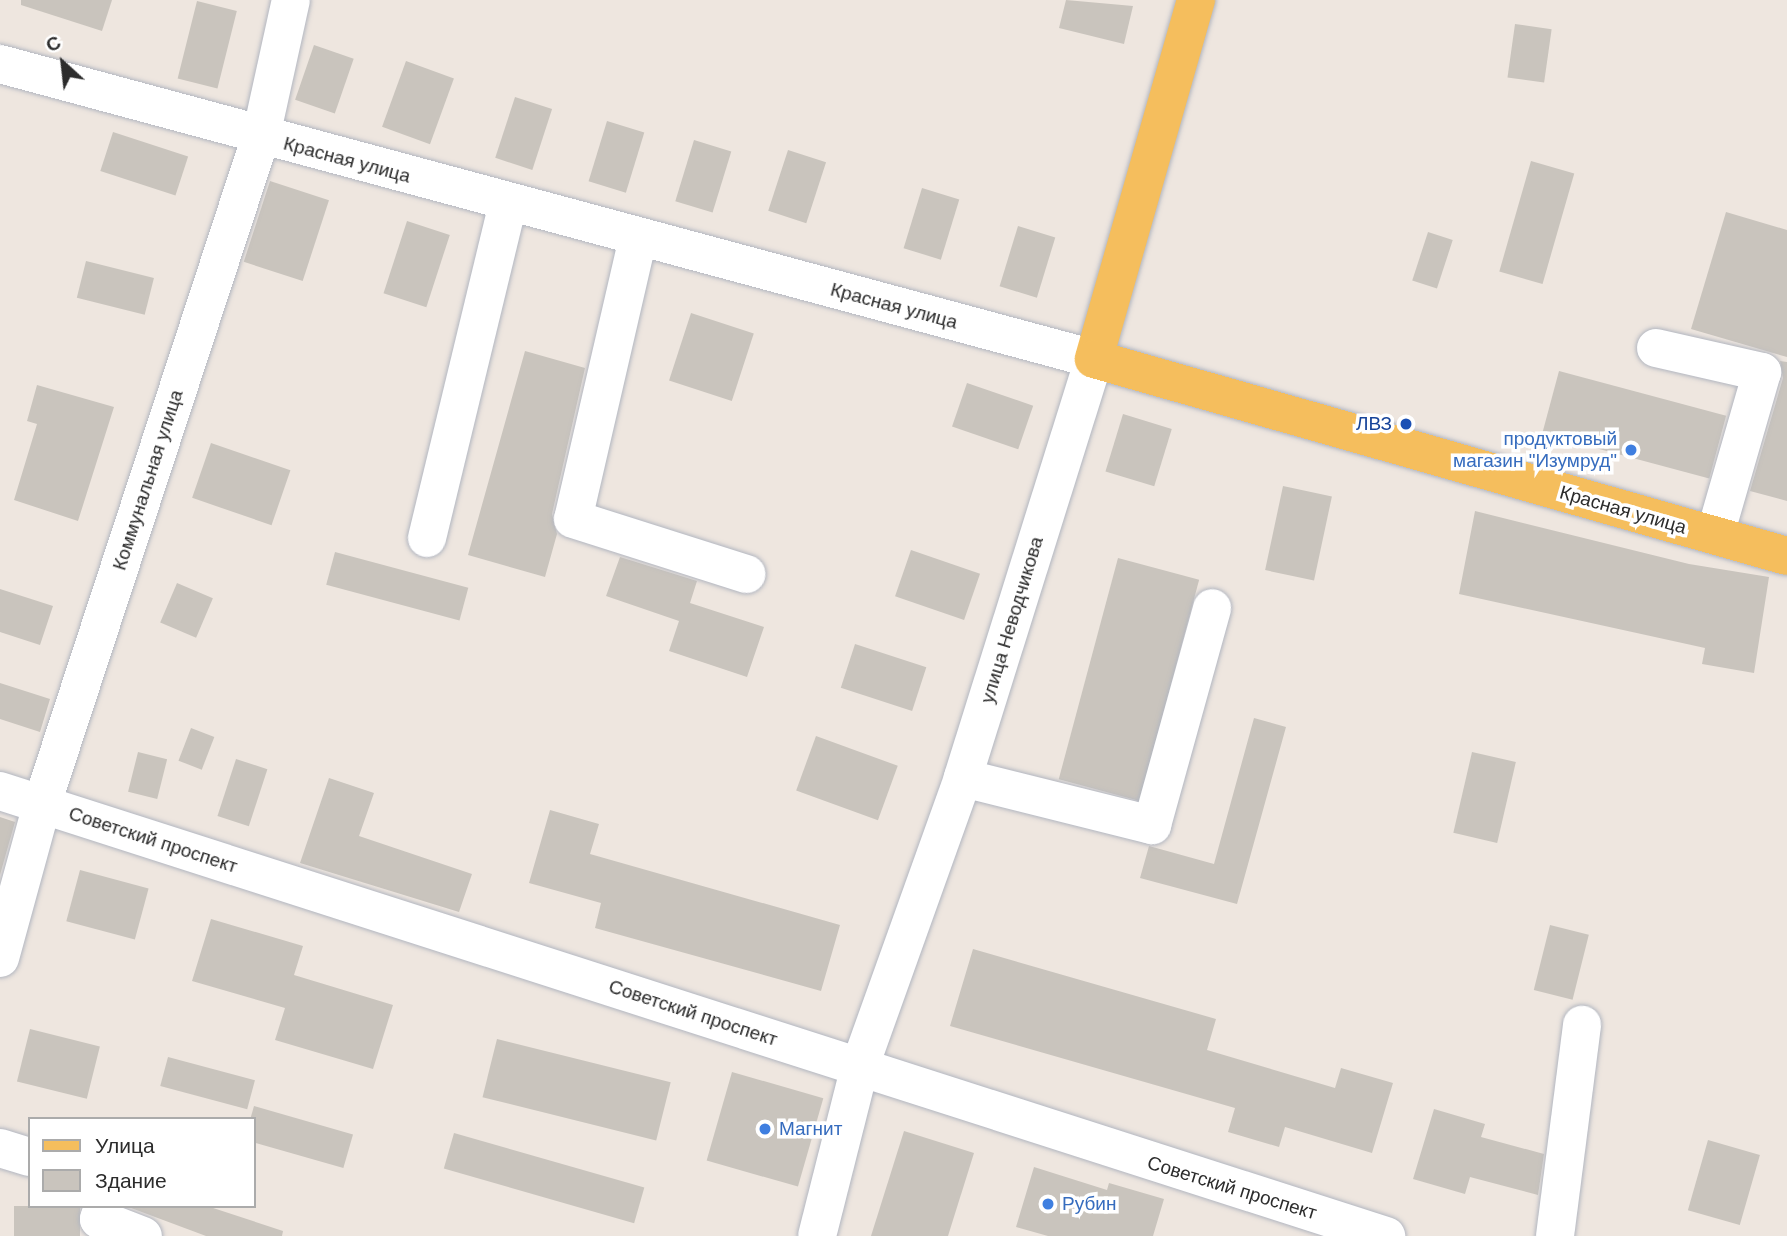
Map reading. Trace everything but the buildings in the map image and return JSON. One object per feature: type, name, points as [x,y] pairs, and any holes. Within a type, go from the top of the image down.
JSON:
[{"type":"main road","name":"улица Неводчикова","points":[[1094,359],[1196,0]]},
{"type":"main road","name":"Красная улица","points":[[1094,359],[1787,556]]},
{"type":"street","name":"Коммунальная улица","points":[[0,958],[43,804],[261,136],[291,0]]},
{"type":"street","name":"Красная улица","points":[[0,64],[1094,359]]},
{"type":"street","points":[[427,538],[508,203]]},
{"type":"street","points":[[638,238],[573,519],[746,574]]},
{"type":"street","points":[[1656,348],[1762,372],[1715,535]]},
{"type":"street","name":"улица Неводчикова","points":[[817,1236],[860,1066],[963,778],[1094,359]]},
{"type":"street","points":[[963,778],[1152,825],[1212,608]]},
{"type":"street","name":"Советский проспект","points":[[0,791],[1386,1236]]},
{"type":"street","points":[[1555,1236],[1582,1024]]},
{"type":"street","points":[[0,1148],[28,1156]]},
{"type":"street","points":[[102,1208],[99,1219],[143,1236]]},
{"type":"place","name":"ЛВЗ","points":[[1406,424]]},
{"type":"place","name":"продуктовый магазин \"Изумруд\"","points":[[1631,450]]},
{"type":"place","name":"Магнит","points":[[765,1129]]},
{"type":"place","name":"Рубин","points":[[1048,1204]]}]
